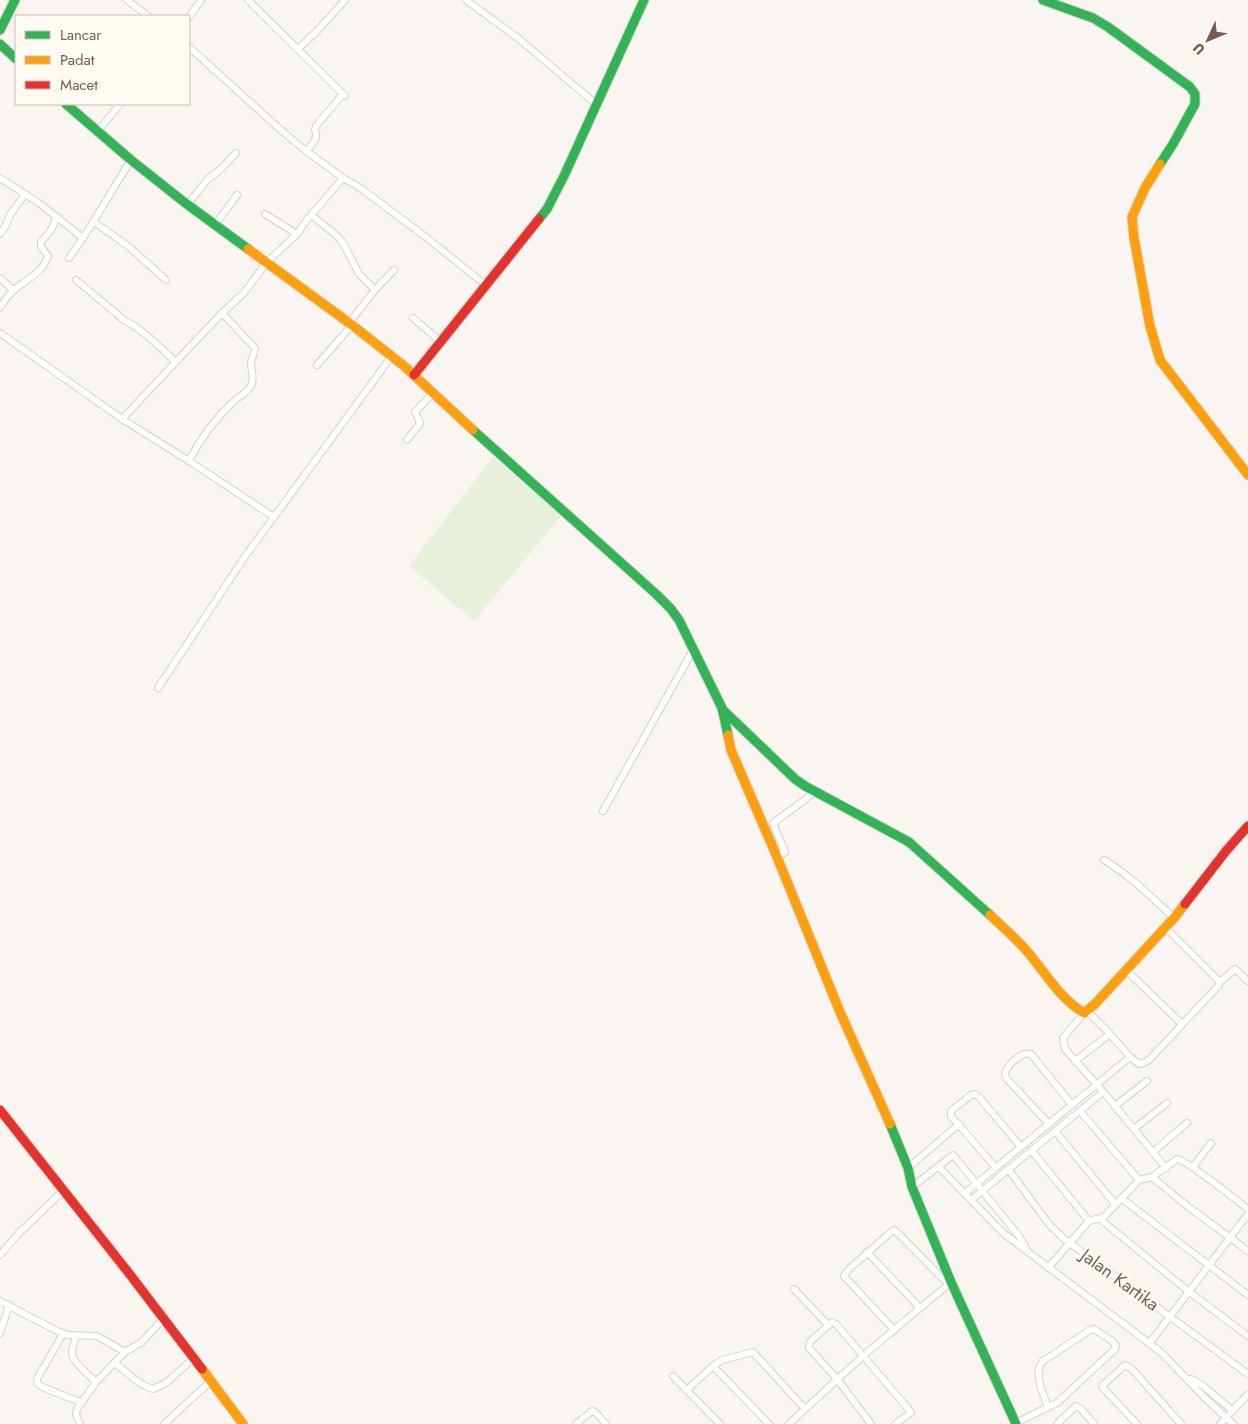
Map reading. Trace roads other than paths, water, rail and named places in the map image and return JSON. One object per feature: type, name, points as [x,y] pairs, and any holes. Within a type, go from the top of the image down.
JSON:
[{"type":"street","points":[[0,30],[15,0]]},
{"type":"street","points":[[127,0],[147,15]]},
{"type":"street","points":[[190,16],[201,0]]},
{"type":"street","points":[[248,0],[344,95],[316,126],[316,139],[306,152]]},
{"type":"street","points":[[298,49],[345,0]]},
{"type":"street","points":[[466,0],[519,39],[596,104]]},
{"type":"street","points":[[417,378],[441,342],[547,209],[564,176],[644,0]]},
{"type":"street","points":[[1043,0],[1093,18],[1108,27],[1190,87],[1195,94],[1195,104],[1189,117],[1145,188],[1132,217],[1134,238],[1150,326],[1160,360],[1248,474]]},
{"type":"street","points":[[0,44],[15,59]]},
{"type":"street","points":[[190,48],[306,152],[343,178],[360,187],[487,286]]},
{"type":"street","points":[[67,105],[131,160],[215,225],[351,324],[417,378],[440,401],[671,609],[679,620],[722,708],[731,750],[840,1012],[899,1144],[908,1168],[912,1187],[950,1283],[1016,1424],[1048,1408],[1058,1402],[1116,1346],[1112,1341],[1094,1329],[1043,1361],[1038,1372],[1048,1408]]},
{"type":"street","points":[[98,131],[119,105]]},
{"type":"street","points":[[188,204],[208,179],[221,169],[236,153]]},
{"type":"street","points":[[69,258],[94,222],[131,160]]},
{"type":"street","points":[[0,178],[57,217],[83,238]]},
{"type":"street","points":[[122,419],[222,313],[244,293],[266,263],[297,234],[343,178]]},
{"type":"street","points":[[0,234],[10,215],[25,194]]},
{"type":"street","points":[[215,225],[237,195]]},
{"type":"street","points":[[265,214],[297,234]]},
{"type":"street","points":[[311,215],[335,234],[343,243],[359,274],[375,290]]},
{"type":"street","points":[[0,307],[13,290],[29,280],[46,262],[48,256],[41,247],[41,244],[57,217]]},
{"type":"street","points":[[94,222],[128,246],[166,280]]},
{"type":"street","points":[[317,365],[351,324],[375,290],[394,270]]},
{"type":"street","points":[[0,278],[13,290]]},
{"type":"street","points":[[76,280],[121,318],[150,338],[176,362]]},
{"type":"street","points":[[189,461],[208,429],[234,400],[250,388],[253,382],[251,363],[255,348],[222,313]]},
{"type":"street","points":[[413,318],[441,342]]},
{"type":"street","points":[[0,333],[122,419],[274,518]]},
{"type":"street","points":[[158,688],[244,558],[391,357]]},
{"type":"street","points":[[407,440],[420,423],[415,412],[431,392]]},
{"type":"street","points":[[603,811],[693,650]]},
{"type":"street","points":[[722,708],[805,786],[909,842],[1026,950],[1072,1006],[1085,1012],[1139,1064],[1144,1064],[1149,1060],[1206,1000],[1220,982],[1235,969],[1248,982]]},
{"type":"street","points":[[777,857],[784,852],[772,824],[815,791]]},
{"type":"street","points":[[1166,1168],[1097,1084],[1065,1049],[1063,1038],[1085,1012],[1095,1004],[1174,918],[1226,851],[1247,830]]},
{"type":"street","points":[[1104,860],[1138,884],[1174,918]]},
{"type":"street","points":[[1165,927],[1220,982]]},
{"type":"street","points":[[1126,970],[1182,1024]]},
{"type":"street","points":[[1075,1061],[1110,1034]]},
{"type":"street","points":[[1049,1124],[1007,1079],[1005,1073],[1007,1068],[1022,1054],[1026,1052],[1031,1054],[1072,1105]]},
{"type":"street","points":[[965,1193],[1130,1057]]},
{"type":"street","points":[[1115,1106],[1147,1081]]},
{"type":"street","points":[[971,1200],[1103,1092]]},
{"type":"street","points":[[996,1168],[951,1116],[951,1111],[975,1094],[1021,1147]]},
{"type":"street","points":[[1134,1129],[1167,1102]]},
{"type":"street","points":[[0,1110],[164,1318],[243,1424]]},
{"type":"street","points":[[1080,1111],[1139,1180]]},
{"type":"street","points":[[1153,1152],[1187,1123]]},
{"type":"street","points":[[908,1168],[959,1124]]},
{"type":"street","points":[[1055,1131],[1115,1204]]},
{"type":"street","points":[[1193,1167],[1211,1143]]},
{"type":"street","points":[[1031,1150],[1089,1221]]},
{"type":"street","points":[[912,1187],[952,1155],[1019,1236],[1026,1250]]},
{"type":"street","points":[[1048,1268],[1089,1221],[1104,1217],[1139,1180],[1152,1177],[1174,1160],[1180,1159],[1193,1167],[1248,1209]]},
{"type":"street","points":[[939,1167],[1003,1233],[1162,1353],[1233,1424]]},
{"type":"street","name":"Jalan Kartika","points":[[1008,1169],[1049,1224],[1070,1244],[1248,1374]]},
{"type":"street","points":[[1152,1177],[1248,1252]]},
{"type":"street","points":[[0,1255],[18,1234],[64,1190]]},
{"type":"street","points":[[1121,1198],[1248,1295]]},
{"type":"street","points":[[1149,1344],[1248,1214]]},
{"type":"street","points":[[1100,1219],[1188,1291],[1248,1336]]},
{"type":"street","points":[[894,1330],[844,1276],[867,1252],[894,1230],[950,1283]]},
{"type":"street","points":[[867,1252],[920,1308]]},
{"type":"street","points":[[789,1424],[864,1355],[950,1283]]},
{"type":"street","points":[[794,1289],[828,1324]]},
{"type":"street","points":[[0,1301],[63,1334],[97,1336],[125,1352]]},
{"type":"street","points":[[0,1334],[9,1306]]},
{"type":"street","points":[[80,1424],[76,1411],[96,1382],[125,1352],[142,1342],[164,1318]]},
{"type":"street","points":[[871,1424],[837,1379],[809,1348],[809,1345],[832,1322],[864,1355],[911,1413],[895,1424]]},
{"type":"street","points":[[63,1334],[38,1377],[37,1383],[40,1386],[81,1402]]},
{"type":"street","points":[[76,1336],[72,1352],[73,1357],[96,1382]]},
{"type":"street","points":[[688,1390],[722,1360],[748,1352],[755,1352],[765,1366],[805,1409]]},
{"type":"street","points":[[115,1362],[134,1379],[153,1389],[166,1383],[194,1358]]},
{"type":"street","points":[[1137,1424],[1102,1387],[1125,1365],[1131,1368],[1181,1424]]},
{"type":"street","points":[[713,1366],[769,1424]]},
{"type":"street","points":[[1183,1374],[1202,1386],[1233,1411]]},
{"type":"street","points":[[673,1376],[720,1424]]},
{"type":"street","points":[[164,1424],[211,1381]]},
{"type":"street","points":[[1220,1424],[1248,1394]]},
{"type":"street","points":[[1057,1424],[1076,1406],[1094,1424]]},
{"type":"street","points":[[576,1424],[592,1411],[606,1424]]}]
